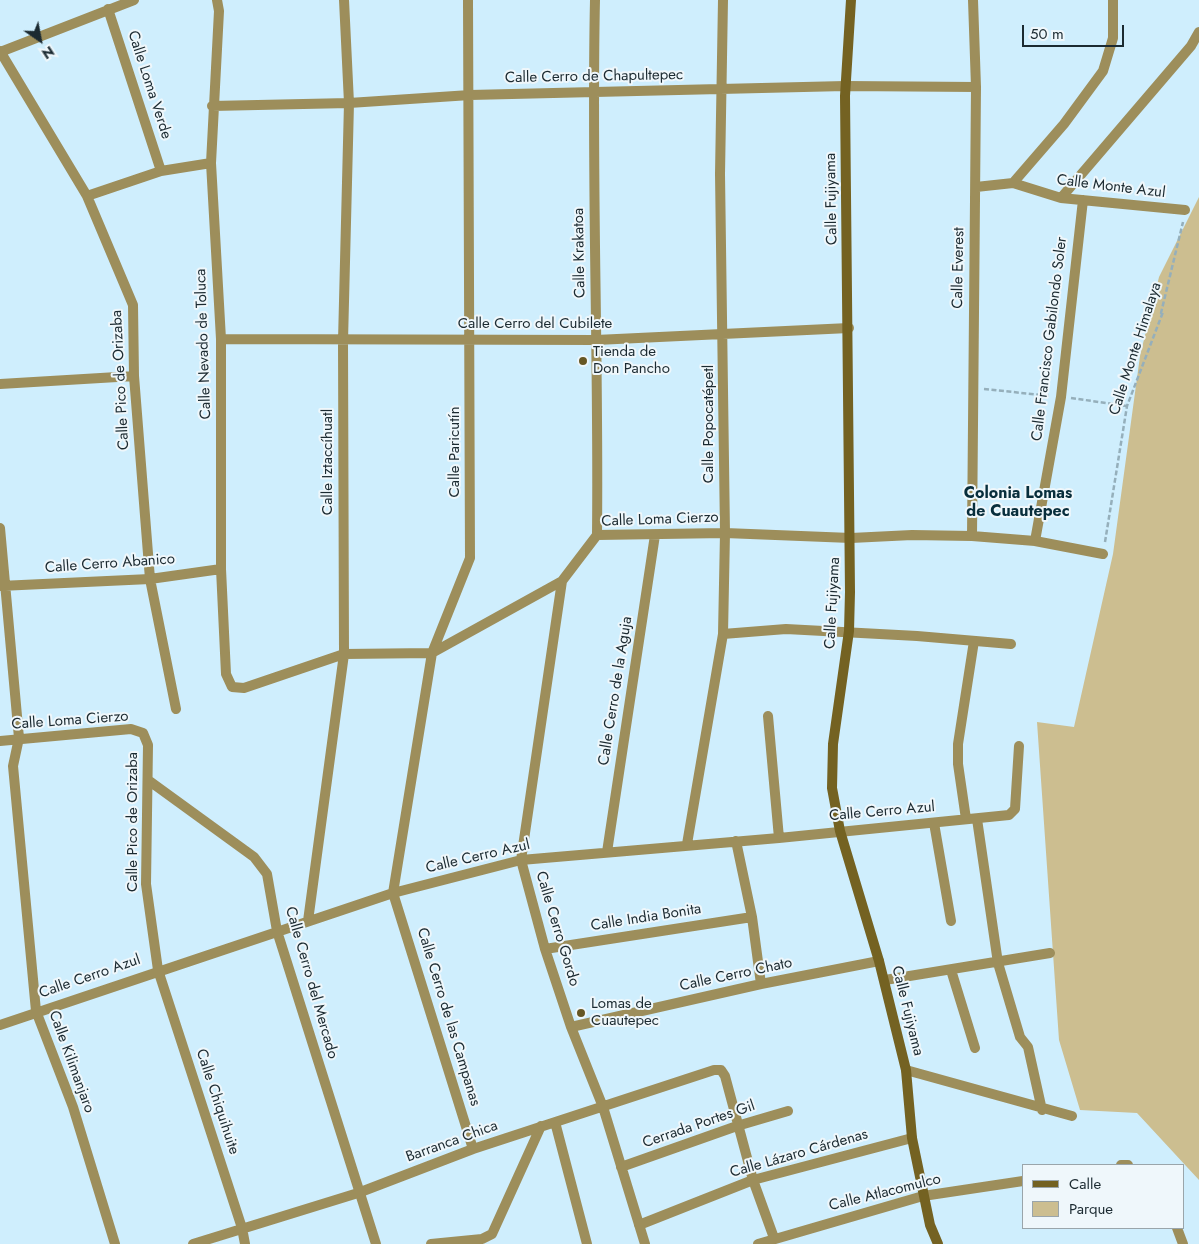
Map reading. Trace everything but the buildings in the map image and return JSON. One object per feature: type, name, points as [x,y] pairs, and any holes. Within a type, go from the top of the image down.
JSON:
[{"type":"street","points":[[0,52],[134,0]]},
{"type":"street","name":"Calle Nevado de Toluca","points":[[217,0],[219,11],[212,106],[211,163],[222,338],[221,569],[226,674],[232,686]]},
{"type":"street","name":"Calle Iztaccíhuatl","points":[[308,921],[344,654],[343,341],[349,103],[344,0]]},
{"type":"street","name":"Calle Paricutín","points":[[393,893],[432,653],[470,558],[471,338],[470,180],[467,134],[470,95],[468,0]]},
{"type":"street","name":"Calle Krakatoa","points":[[595,0],[593,92],[596,535]]},
{"type":"street","name":"Calle Popocatépetl","points":[[687,844],[723,634],[725,533],[724,335],[721,298],[720,89],[723,0]]},
{"type":"street","name":"Calle Fujiyama","points":[[851,0],[845,86],[851,538],[849,631],[833,744],[832,788],[840,831],[885,980],[906,1070],[912,1138],[930,1225],[938,1244]]},
{"type":"street","name":"Calle Everest","points":[[972,536],[976,186],[976,88],[973,0]]},
{"type":"street","points":[[1013,183],[1064,124],[1103,71],[1113,38],[1113,0]]},
{"type":"street","name":"Calle Loma Verde","points":[[108,9],[162,171]]},
{"type":"street","points":[[1060,198],[1185,53],[1199,32]]},
{"type":"street","name":"Calle Pico de Orizaba","points":[[0,52],[87,196],[134,305],[134,376],[150,579],[176,709]]},
{"type":"street","name":"Calle Cerro de Chapultepec","points":[[212,106],[349,103],[470,95],[845,86],[976,88]]},
{"type":"street","points":[[87,196],[162,171],[211,163]]},
{"type":"street","name":"Calle Monte Azul","points":[[976,186],[1013,183],[1060,198],[1185,210]]},
{"type":"street","name":"Calle Francisco Gabilondo Soler","points":[[1035,541],[1061,397],[1083,200]]},
{"type":"street","name":"Calle Cerro del Cubilete","points":[[222,338],[343,341],[471,338],[596,340],[848,328]]},
{"type":"street","points":[[0,384],[134,376]]},
{"type":"street","name":"Calle Kilimanjaro","points":[[0,528],[2,586],[19,738],[13,766],[36,1012],[72,1107],[115,1244]]},
{"type":"street","name":"Calle Loma Cierzo","points":[[232,686],[244,688],[344,654],[432,653],[562,582],[596,535],[725,533],[851,538],[912,535],[972,536],[1035,541],[1103,554]]},
{"type":"street","name":"Calle Cerro de la Aguja","points":[[607,852],[655,535]]},
{"type":"street","name":"Calle Cerro Abanico","points":[[2,586],[150,579],[221,569]]},
{"type":"street","name":"Calle Cerro Gordo","points":[[562,582],[521,860],[545,949],[571,1027],[603,1108],[645,1244]]},
{"type":"street","points":[[723,634],[786,629],[849,631],[1011,644]]},
{"type":"street","points":[[974,641],[958,744],[958,764],[972,819],[998,963],[1020,1036],[1028,1047],[1042,1110]]},
{"type":"street","points":[[768,716],[779,838]]},
{"type":"street","name":"Calle Loma Cierzo","points":[[0,741],[130,729],[143,733]]},
{"type":"street","name":"Calle Pico de Orizaba","points":[[143,733],[148,745],[146,884],[158,970]]},
{"type":"street","name":"Calle Cerro Azul","points":[[0,1025],[158,970],[393,893],[521,860],[687,844],[779,838],[972,819],[1012,813],[1015,809],[1019,746]]},
{"type":"street","name":"Calle Cerro del Mercado","points":[[148,780],[254,857],[268,874],[277,931],[376,1244]]},
{"type":"street","points":[[934,823],[950,921]]},
{"type":"street","points":[[736,841],[752,917],[760,984]]},
{"type":"street","name":"Calle Cerro de las Campanas","points":[[393,893],[474,1149]]},
{"type":"street","name":"Calle India Bonita","points":[[545,949],[752,917]]},
{"type":"street","points":[[885,980],[1050,953]]},
{"type":"street","name":"Calle Cerro Chato","points":[[571,1027],[760,984],[879,961]]},
{"type":"street","name":"Calle Chiquihuite","points":[[158,970],[242,1228],[245,1244]]},
{"type":"street","points":[[951,970],[975,1048]]},
{"type":"street","name":"Barranca Chica","points":[[193,1244],[358,1192],[541,1126],[603,1108],[714,1070],[720,1070],[725,1076],[737,1126]]},
{"type":"street","points":[[906,1070],[1042,1110],[1072,1116]]},
{"type":"street","name":"Cerrada Portes Gil","points":[[621,1167],[737,1126],[788,1111]]},
{"type":"street","points":[[555,1122],[587,1244]]},
{"type":"street","points":[[431,1244],[482,1239],[492,1234],[541,1126]]},
{"type":"street","points":[[737,1126],[753,1180],[774,1238]]},
{"type":"street","name":"Calle Lázaro Cárdenas","points":[[639,1225],[753,1180],[912,1138]]},
{"type":"street","name":"Calle Atlacomulco","points":[[758,1244],[923,1196],[1022,1181]]},
{"type":"street","points":[[1177,1229],[1183,1244]]},
{"type":"path","name":"Calle Monte Himalaya","points":[[1103,554],[1127,406],[1163,312],[1161,313],[1175,262],[1185,210]]},
{"type":"path","points":[[974,388],[1127,406]]},
{"type":"green space","points":[[1199,197],[1199,1180],[1137,1113],[1080,1110],[1059,1040],[1037,722],[1074,727],[1113,554],[1140,356],[1159,277]]},
{"type":"place","name":"Tienda de Don Pancho","points":[[583,361]]},
{"type":"place","name":"Lomas de Cuautepec","points":[[581,1013]]},
{"type":"district","name":"Colonia Lomas de Cuautepec","points":[[1018,503]]}]
